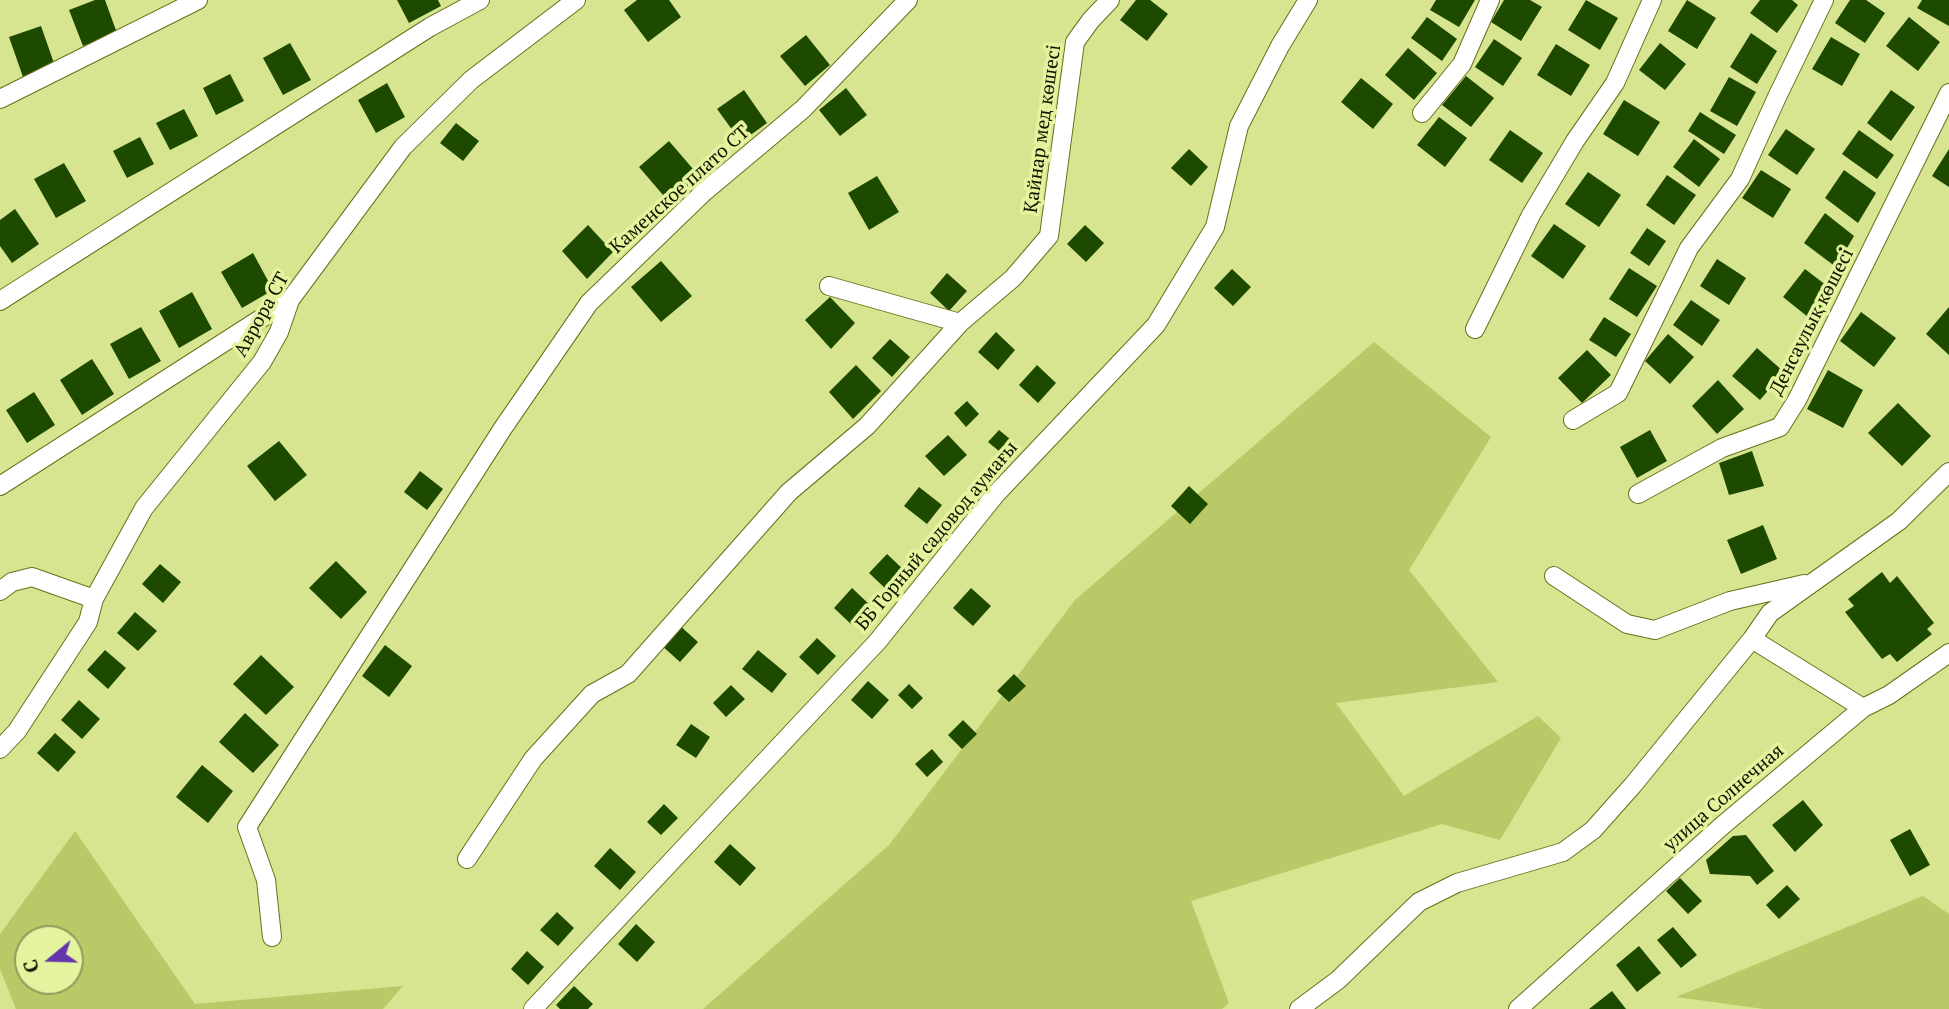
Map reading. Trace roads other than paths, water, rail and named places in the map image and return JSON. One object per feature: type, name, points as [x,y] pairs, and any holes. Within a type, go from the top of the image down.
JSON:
[{"type":"street","points":[[0,99],[198,0]]},
{"type":"street","points":[[0,301],[430,27],[480,0]]},
{"type":"street","name":"Аврора СТ","points":[[0,749],[17,731],[88,622],[94,599],[144,508],[262,362],[279,332],[290,300],[403,147],[471,80],[576,0]]},
{"type":"street","name":"Каменское плато СТ","points":[[272,937],[266,880],[247,827],[502,428],[589,303],[704,192],[803,109],[908,0]]},
{"type":"street","name":"Қайнар мед көшесі","points":[[467,859],[533,760],[592,694],[628,674],[789,492],[867,426],[960,323],[1013,278],[1049,236],[1075,42],[1110,0]]},
{"type":"street","name":"ББ Горный садовод аумағы","points":[[533,1009],[878,641],[996,494],[1156,325],[1215,227],[1239,126],[1280,46],[1308,0]]},
{"type":"street","points":[[1422,113],[1462,64],[1490,0]]},
{"type":"street","points":[[1475,329],[1531,215],[1575,141],[1615,83],[1652,0]]},
{"type":"street","points":[[1573,420],[1618,393],[1689,248],[1740,178],[1824,0]]},
{"type":"street","name":"Денсаулық көшесі","points":[[1638,494],[1722,448],[1780,427],[1797,400],[1949,93]]},
{"type":"street","points":[[829,286],[960,323]]},
{"type":"street","points":[[0,486],[290,300]]},
{"type":"street","points":[[1299,1009],[1338,980],[1419,902],[1457,883],[1563,852],[1593,830],[1633,785],[1752,639],[1770,613],[1899,521],[1949,472]]},
{"type":"street","points":[[1554,576],[1627,624],[1655,630],[1730,601],[1814,582]]},
{"type":"street","points":[[0,591],[12,582],[32,577],[94,599]]},
{"type":"street","points":[[1752,639],[1863,708]]},
{"type":"street","name":"улица Солнечная","points":[[1518,1009],[1723,825],[1863,708],[1889,695],[1949,653]]}]
